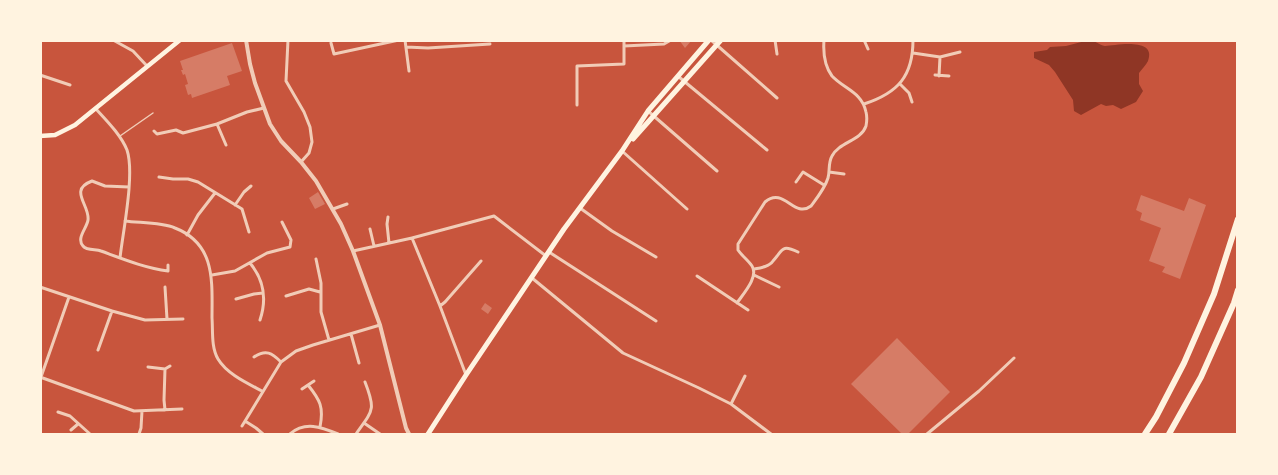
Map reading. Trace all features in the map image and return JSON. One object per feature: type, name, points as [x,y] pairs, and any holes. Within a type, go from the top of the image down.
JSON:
[{"type":"highway","points":[[1146,435],[1184,363],[1214,294],[1238,219]]},
{"type":"highway","points":[[1170,435],[1201,377],[1238,290]]},
{"type":"main road","points":[[40,136],[63,132],[75,125],[180,40]]},
{"type":"main road","points":[[428,435],[547,254],[648,111],[710,40]]},
{"type":"main road","points":[[621,151],[654,117],[718,43]]},
{"type":"street","points":[[113,40],[133,51],[147,67]]},
{"type":"street","points":[[246,40],[250,64],[264,108],[275,133],[310,174],[333,209],[354,251],[380,325],[409,435]]},
{"type":"street","points":[[288,40],[286,81],[304,112],[310,127],[312,142],[309,153],[301,162]]},
{"type":"street","points":[[331,43],[334,54],[399,40]]},
{"type":"street","points":[[405,40],[409,71]]},
{"type":"street","points":[[577,105],[577,66],[624,64],[624,40]]},
{"type":"street","points":[[624,46],[664,44],[671,40]]},
{"type":"street","points":[[710,40],[718,43],[777,98]]},
{"type":"street","points":[[775,40],[777,54]]},
{"type":"street","points":[[737,303],[754,275],[754,269],[738,249],[738,244],[768,200],[779,197],[805,210],[811,206],[825,186],[829,161],[834,152],[865,129],[867,120],[864,104],[855,93],[831,74],[823,53],[824,40]]},
{"type":"street","points":[[864,40],[868,49]]},
{"type":"street","points":[[864,104],[883,96],[900,84],[908,71],[913,53],[913,40]]},
{"type":"street","points":[[406,47],[429,48],[490,44]]},
{"type":"street","points":[[913,53],[940,57],[960,52]]},
{"type":"street","points":[[940,57],[937,75],[949,76]]},
{"type":"street","points":[[40,75],[70,85]]},
{"type":"street","points":[[678,76],[767,150]]},
{"type":"street","points":[[900,84],[909,93],[912,102]]},
{"type":"street","points":[[154,131],[157,134],[176,130],[183,133],[264,108]]},
{"type":"street","points":[[96,109],[128,152],[129,187],[120,258]]},
{"type":"street","points":[[648,111],[717,171]]},
{"type":"street","points":[[217,124],[226,145]]},
{"type":"street","points":[[621,151],[687,209]]},
{"type":"street","points":[[796,182],[802,172],[825,186]]},
{"type":"street","points":[[829,172],[844,174]]},
{"type":"street","points":[[159,177],[188,178],[208,187],[242,208],[249,232]]},
{"type":"street","points":[[129,187],[105,186],[92,181],[84,185],[80,197],[88,210],[88,220],[81,240],[83,246],[168,272],[168,265]]},
{"type":"street","points":[[235,205],[250,186]]},
{"type":"street","points":[[187,235],[198,215],[215,193]]},
{"type":"street","points":[[333,209],[347,204]]},
{"type":"street","points":[[580,208],[612,231],[656,257]]},
{"type":"street","points":[[354,251],[495,216],[547,254],[656,321]]},
{"type":"street","points":[[388,217],[389,243]]},
{"type":"street","points":[[125,221],[174,227],[199,244],[208,258],[212,275],[212,333],[218,358],[229,371],[262,392]]},
{"type":"street","points":[[212,275],[235,271],[267,253],[290,247],[291,240],[282,222]]},
{"type":"street","points":[[370,229],[374,246]]},
{"type":"street","points":[[412,238],[466,375]]},
{"type":"street","points":[[754,269],[772,262],[785,248],[798,252]]},
{"type":"street","points":[[316,259],[321,283],[321,312],[329,340]]},
{"type":"street","points":[[440,306],[481,261]]},
{"type":"street","points":[[250,263],[262,284],[264,305],[260,320]]},
{"type":"street","points":[[754,275],[778,287]]},
{"type":"street","points":[[697,276],[748,310]]},
{"type":"street","points":[[532,278],[623,353],[731,404],[771,435]]},
{"type":"street","points":[[40,287],[145,320],[183,319]]},
{"type":"street","points":[[165,287],[167,319]]},
{"type":"street","points":[[286,296],[309,289],[320,292]]},
{"type":"street","points":[[236,299],[263,293]]},
{"type":"street","points":[[69,297],[41,377],[134,411],[182,409]]},
{"type":"street","points":[[98,350],[112,311]]},
{"type":"street","points":[[242,426],[281,362],[297,351],[380,325]]},
{"type":"street","points":[[351,334],[359,363]]},
{"type":"street","points":[[254,357],[259,353],[267,352],[281,362]]},
{"type":"street","points":[[927,435],[980,391],[1014,358]]},
{"type":"street","points":[[148,368],[165,369],[170,366]]},
{"type":"street","points":[[165,369],[165,410]]},
{"type":"street","points":[[731,404],[745,376]]},
{"type":"street","points":[[302,389],[314,381]]},
{"type":"street","points":[[356,435],[372,406],[365,382]]},
{"type":"street","points":[[308,385],[322,406],[323,415],[320,427]]},
{"type":"street","points":[[139,435],[142,411]]},
{"type":"street","points":[[58,412],[70,416],[90,435]]},
{"type":"street","points":[[245,422],[263,435]]},
{"type":"street","points":[[364,423],[380,435]]},
{"type":"street","points":[[71,430],[78,424]]},
{"type":"street","points":[[290,435],[295,430],[306,426],[320,427],[338,435]]},
{"type":"lane","points":[[119,137],[153,113]]},
{"type":"shaded area","points":[[1089,40],[1105,46],[1134,44],[1147,48],[1148,61],[1139,73],[1139,84],[1143,91],[1136,102],[1121,109],[1113,105],[1101,104],[1081,115],[1074,111],[1073,100],[1055,72],[1049,65],[1034,58],[1034,52]]},
{"type":"building","points":[[679,40],[692,40],[685,48]]},
{"type":"building","points":[[232,43],[242,71],[227,76],[230,85],[192,98],[191,94],[188,95],[185,85],[188,84],[181,70],[183,70],[180,61]]},
{"type":"building","points":[[318,192],[325,204],[315,209],[309,198]]},
{"type":"building","points":[[1141,195],[1184,211],[1189,198],[1206,205],[1180,279],[1162,272],[1165,267],[1149,261],[1161,228],[1140,220],[1142,213],[1136,210]]},
{"type":"building","points":[[485,303],[492,308],[488,314],[481,309]]},
{"type":"building","points":[[897,338],[950,392],[908,434],[902,434],[851,384]]}]
